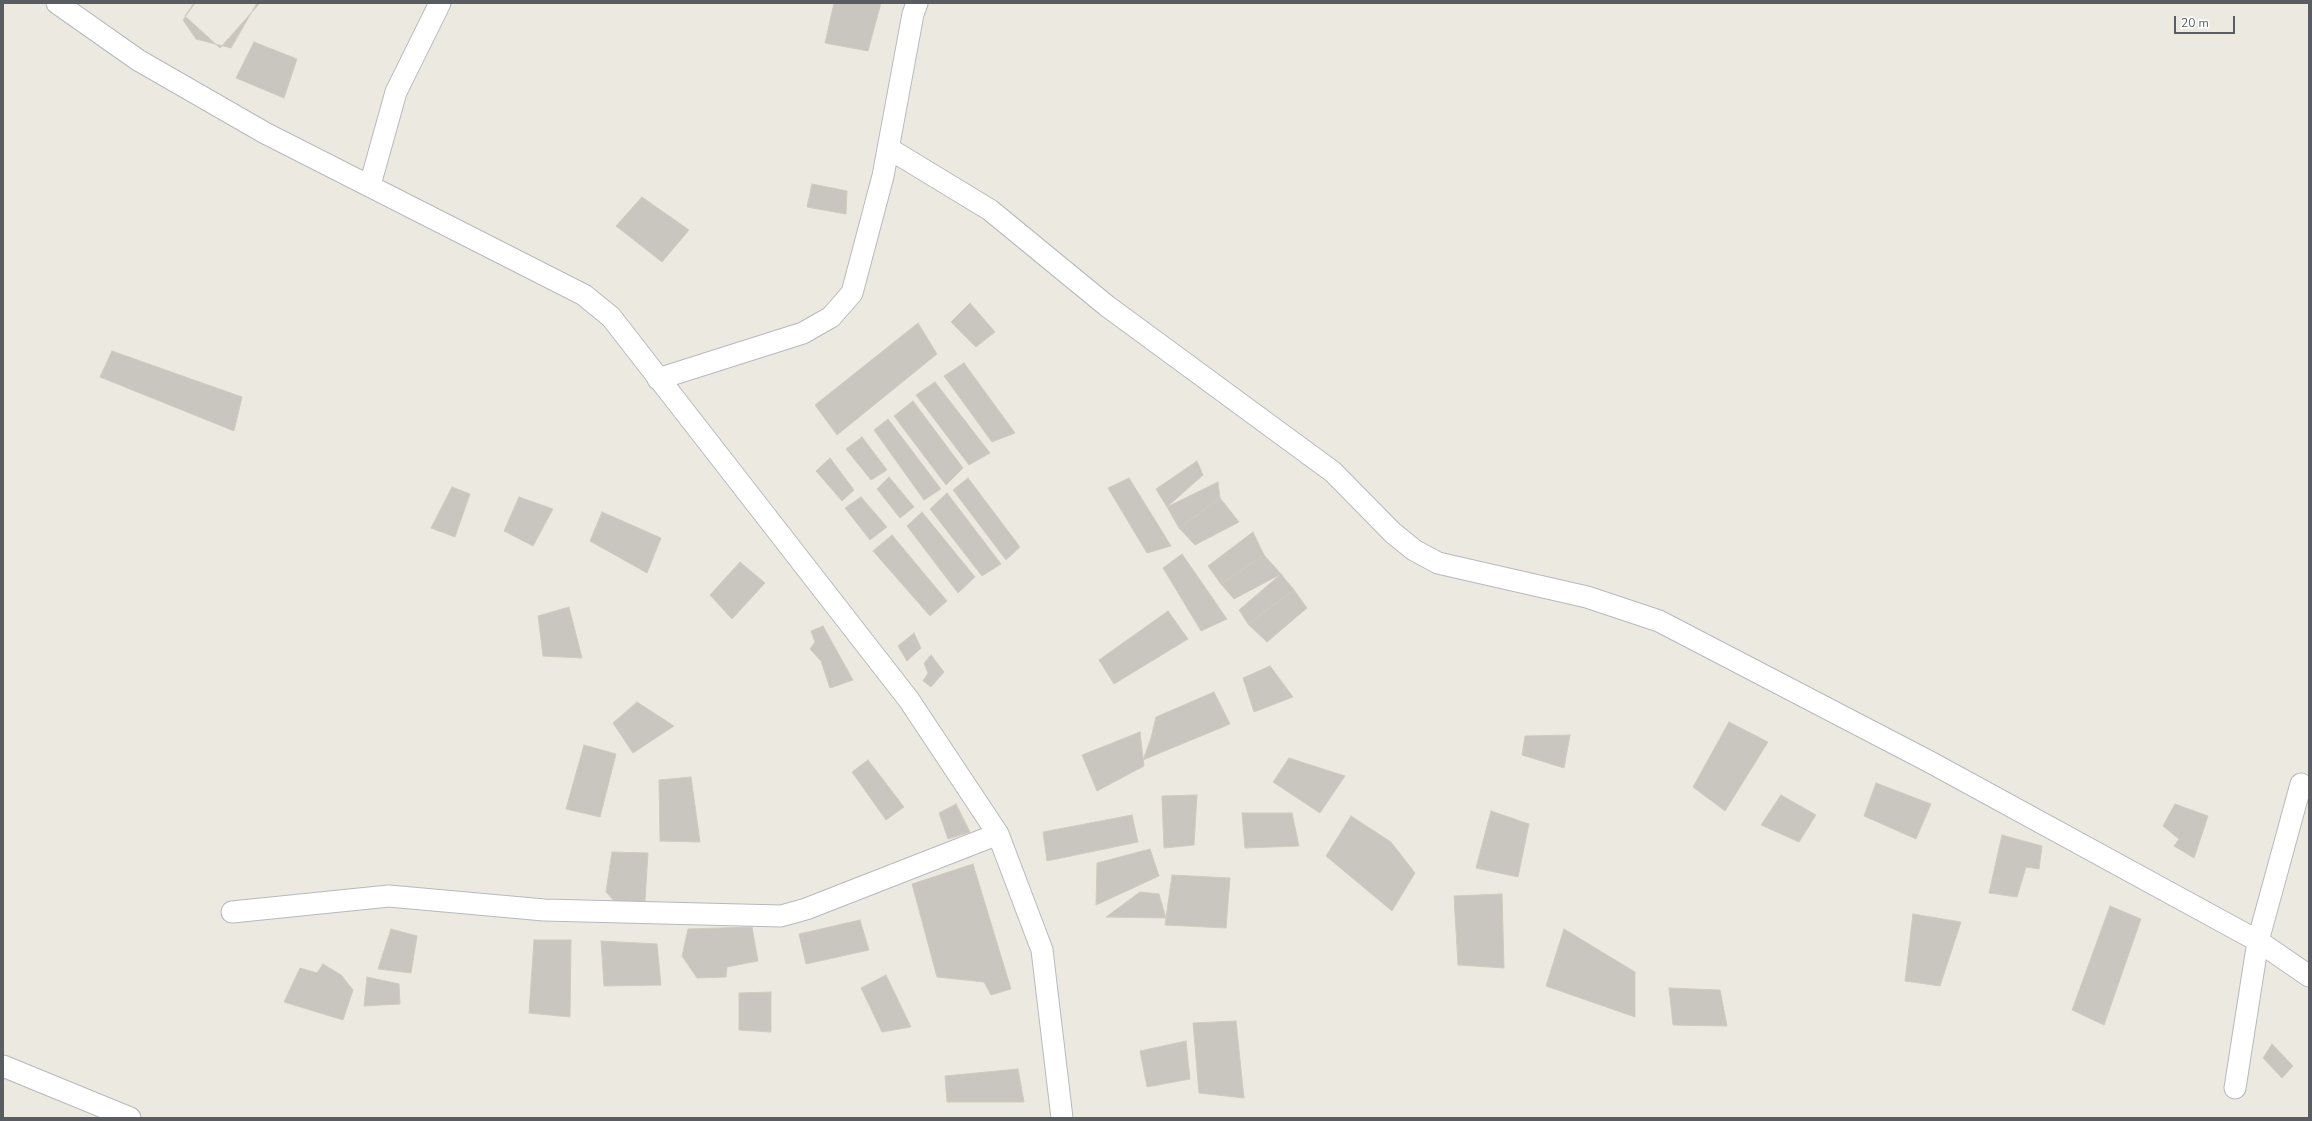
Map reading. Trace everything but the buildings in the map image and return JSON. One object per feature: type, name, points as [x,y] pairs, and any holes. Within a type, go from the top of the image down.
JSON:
[{"type":"street","points":[[57,3],[138,60],[265,133],[584,295],[611,317],[909,700],[998,834],[1042,950],[1062,1118]]},
{"type":"street","points":[[370,185],[396,92],[440,3]]},
{"type":"street","points":[[658,378],[803,333],[831,317],[852,293],[888,148],[913,14],[917,3]]},
{"type":"street","points":[[888,148],[990,210],[1107,306],[1333,472],[1393,533],[1414,550],[1438,563],[1587,597],[1658,621],[1930,762],[2258,941],[2309,976]]},
{"type":"street","points":[[2235,1088],[2258,941],[2301,784]]},
{"type":"street","points":[[232,912],[389,896],[544,910],[781,916],[806,909],[998,834]]},
{"type":"street","points":[[3,1066],[130,1118]]}]
